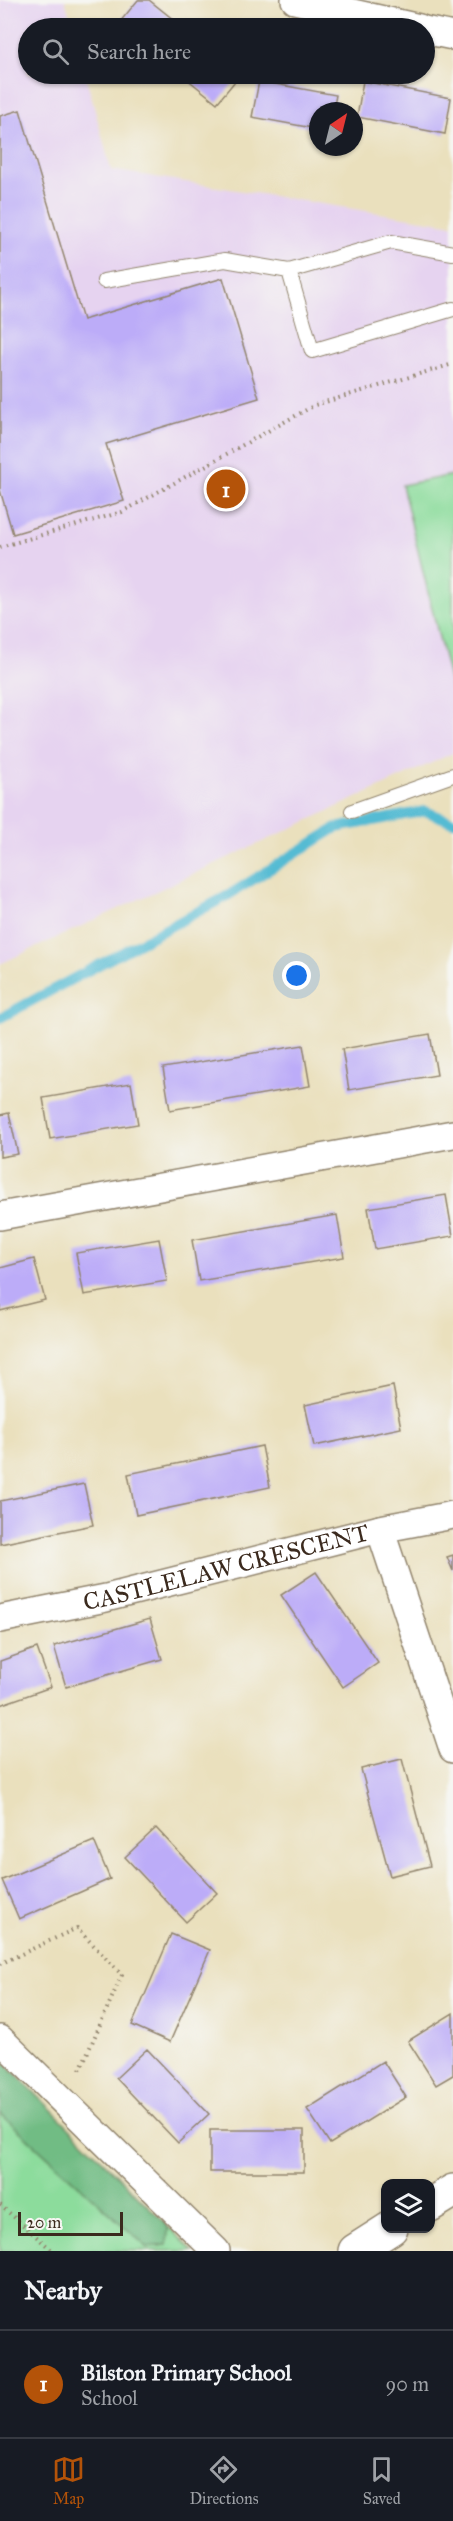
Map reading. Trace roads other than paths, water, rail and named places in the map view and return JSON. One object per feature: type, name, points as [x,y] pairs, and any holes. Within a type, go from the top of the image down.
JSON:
[{"type":"main road","points":[[435,2202],[453,2191]]},
{"type":"main road","points":[[355,2251],[385,2233]]},
{"type":"street","points":[[295,0],[374,18]]},
{"type":"street","points":[[435,32],[453,36]]},
{"type":"street","points":[[0,1216],[453,1134]]},
{"type":"street","name":"CASTLELAW CRESCENT","points":[[0,1619],[106,1598],[380,1529],[453,1515]]},
{"type":"street","points":[[380,1529],[453,1749]]},
{"type":"street","points":[[0,2039],[216,2251]]},
{"type":"lane","points":[[104,281],[225,261],[289,272],[391,242],[453,253]]},
{"type":"lane","points":[[289,272],[312,351],[453,309]]},
{"type":"lane","points":[[352,811],[453,775]]},
{"type":"waterway","points":[[0,1018],[227,896],[336,828],[425,811],[453,822]]},
{"type":"place","name":"Bilston Primary School","points":[[226,489]]}]
